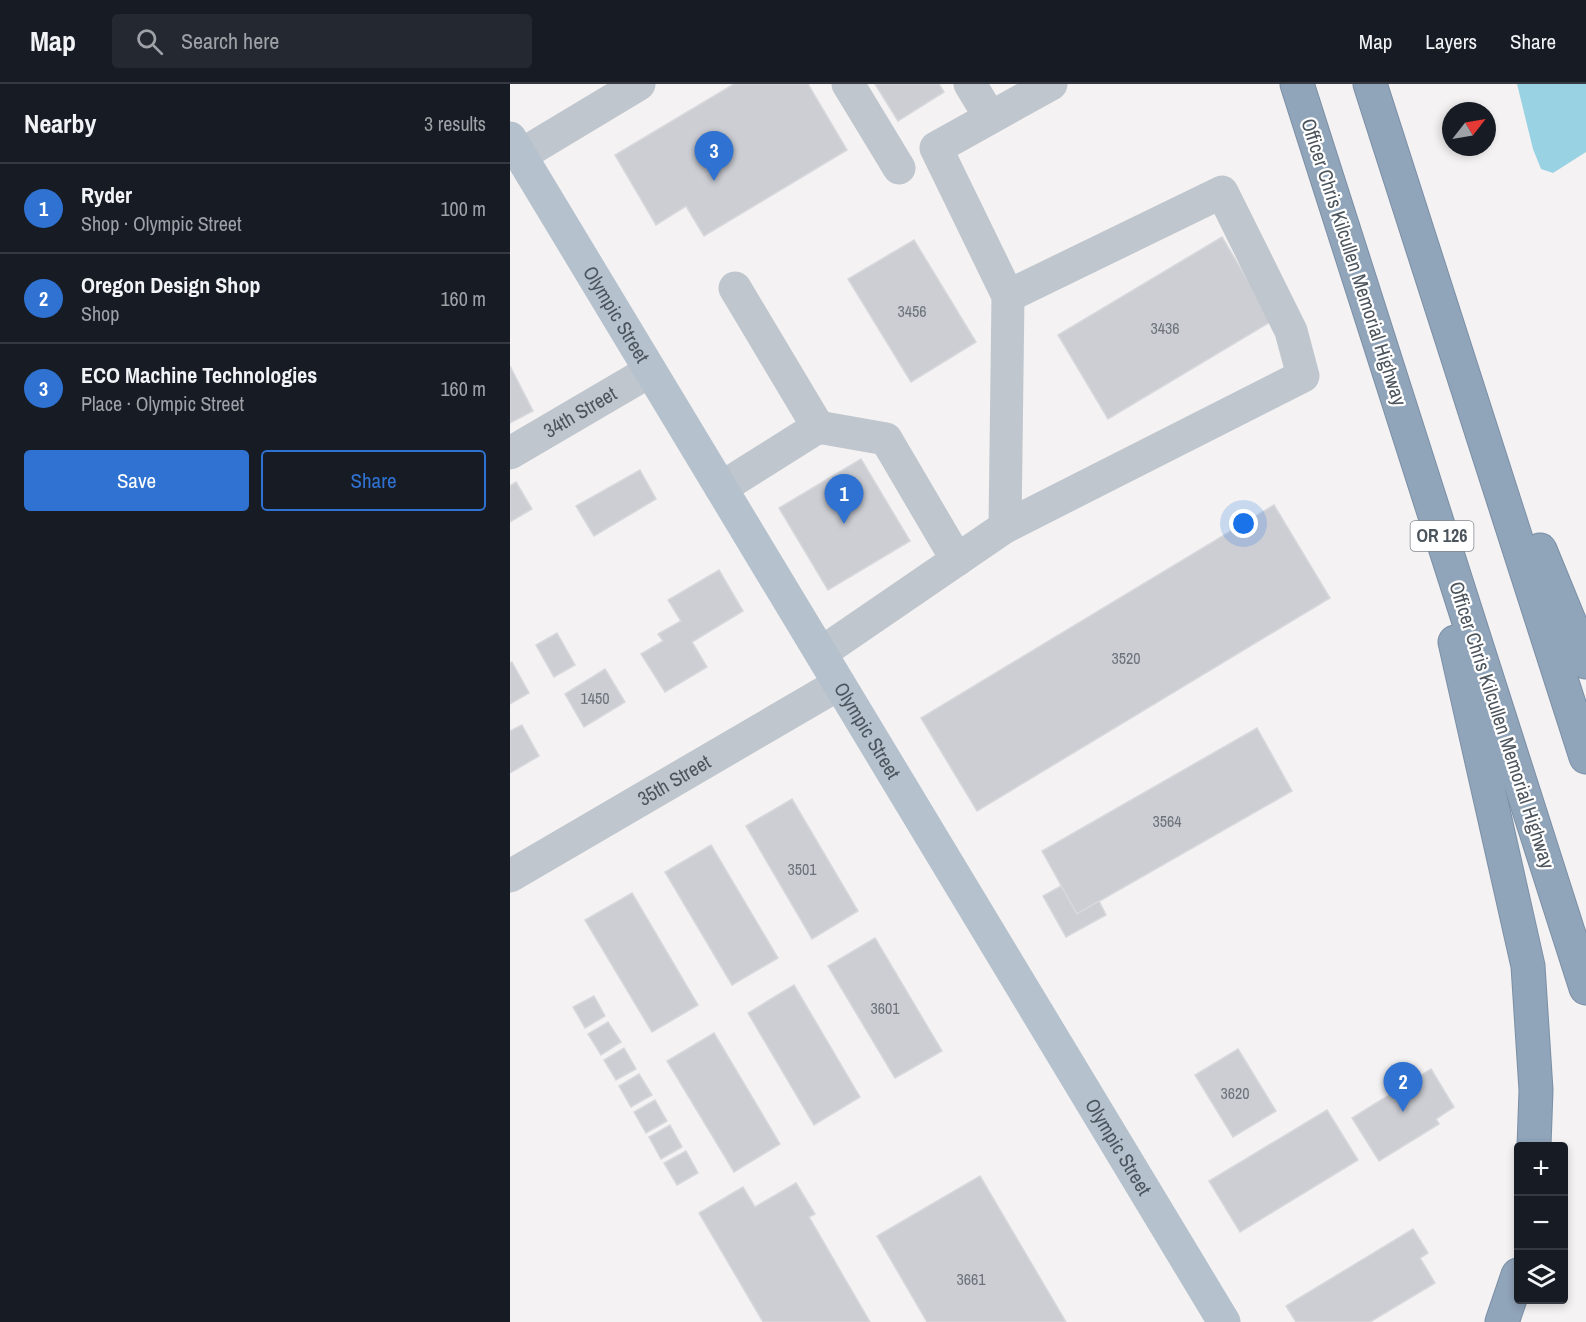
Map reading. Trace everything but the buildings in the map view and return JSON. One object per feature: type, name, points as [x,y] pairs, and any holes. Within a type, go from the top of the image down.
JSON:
[{"type":"highway","name":"Officer Chris Kilcullen Memorial Highway","points":[[1297,84],[1586,988]]},
{"type":"highway","points":[[1370,84],[1586,757]]},
{"type":"highway","points":[[1441,305],[1586,662]]},
{"type":"highway","points":[[1406,423],[1528,966],[1536,1090],[1534,1142]]},
{"type":"highway","points":[[1502,1322],[1514,1287]]},
{"type":"main road","name":"Olympic Street","points":[[515,146],[1224,1322]]},
{"type":"street","points":[[515,146],[639,84]]},
{"type":"street","points":[[849,84],[899,168]]},
{"type":"street","points":[[970,84],[990,117]]},
{"type":"street","points":[[1005,527],[1008,296],[936,148],[1051,84]]},
{"type":"street","points":[[821,653],[1005,527],[1303,376],[1291,331],[1222,192],[1008,296]]},
{"type":"street","points":[[735,288],[818,427]]},
{"type":"street","name":"34th Street","points":[[510,453],[650,371]]},
{"type":"street","points":[[721,488],[818,427],[886,439],[957,560]]},
{"type":"street","name":"35th Street","points":[[510,876],[839,684]]},
{"type":"water","points":[[1517,84],[1586,84],[1586,152],[1553,173],[1541,169],[1533,149]]},
{"type":"place","name":"ECO Machine Technologies","points":[[714,181]]},
{"type":"place","name":"Ryder","points":[[844,524]]},
{"type":"place","name":"Oregon Design Shop","points":[[1403,1112]]}]
